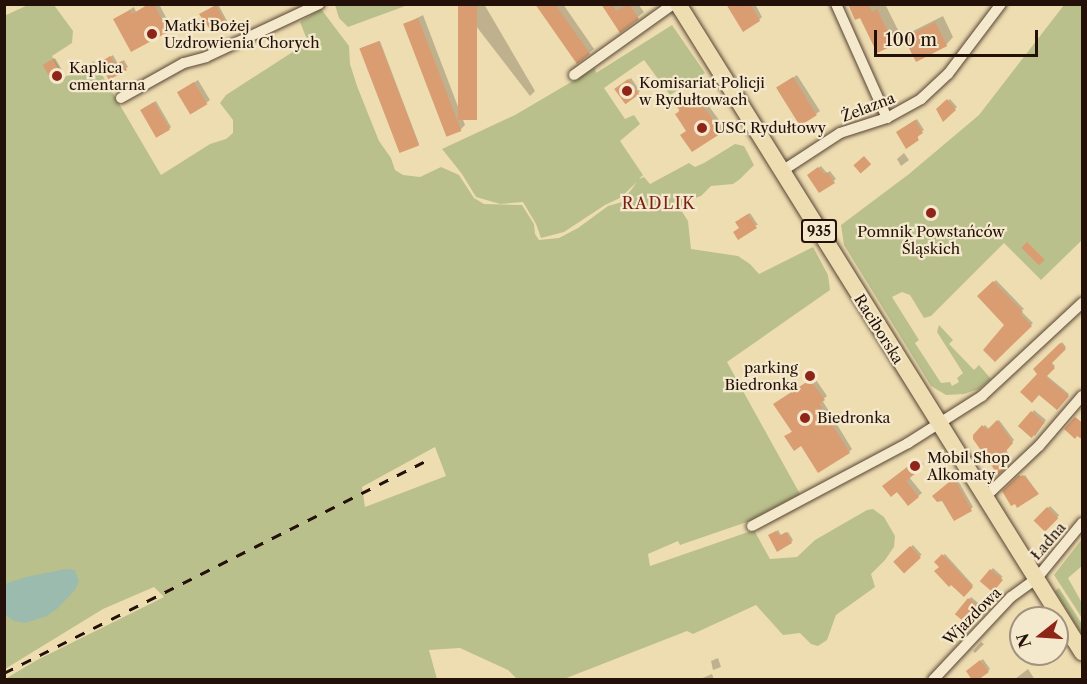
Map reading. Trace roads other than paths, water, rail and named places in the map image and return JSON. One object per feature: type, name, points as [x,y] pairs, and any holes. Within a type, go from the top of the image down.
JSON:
[{"type":"main road","name":"Raciborska","points":[[678,4],[1083,652]]},
{"type":"street","points":[[121,98],[184,63],[206,57],[319,4]]},
{"type":"street","points":[[574,75],[673,4]]},
{"type":"street","points":[[836,4],[887,118]]},
{"type":"street","name":"Żelazna","points":[[782,171],[840,133],[887,118],[921,99],[948,74],[1001,4]]},
{"type":"street","points":[[752,526],[908,443],[989,391],[1083,303]]},
{"type":"street","points":[[985,497],[1039,446],[1083,396]]},
{"type":"street","name":"Ładna","points":[[1036,578],[1083,523]]},
{"type":"street","name":"Wjazdowa","points":[[933,680],[1011,597],[1036,578]]},
{"type":"railway","points":[[4,673],[429,459]]},
{"type":"place","name":"Matki Bożej Uzdrowienia Chorych","points":[[152,34]]},
{"type":"place","name":"Kaplica cmentarna","points":[[57,76]]},
{"type":"place","name":"Komisariat Policji w Rydułtowach","points":[[627,91]]},
{"type":"place","name":"USC Rydułtowy","points":[[702,128]]},
{"type":"place","name":"Pomnik Powstańców Śląskich","points":[[931,213]]},
{"type":"place","name":"parking Biedronka","points":[[810,376]]},
{"type":"place","name":"Biedronka","points":[[805,418]]},
{"type":"place","name":"Mobil Shop Alkomaty","points":[[915,466]]},
{"type":"district","name":"RADLIK","points":[[659,203]]}]
